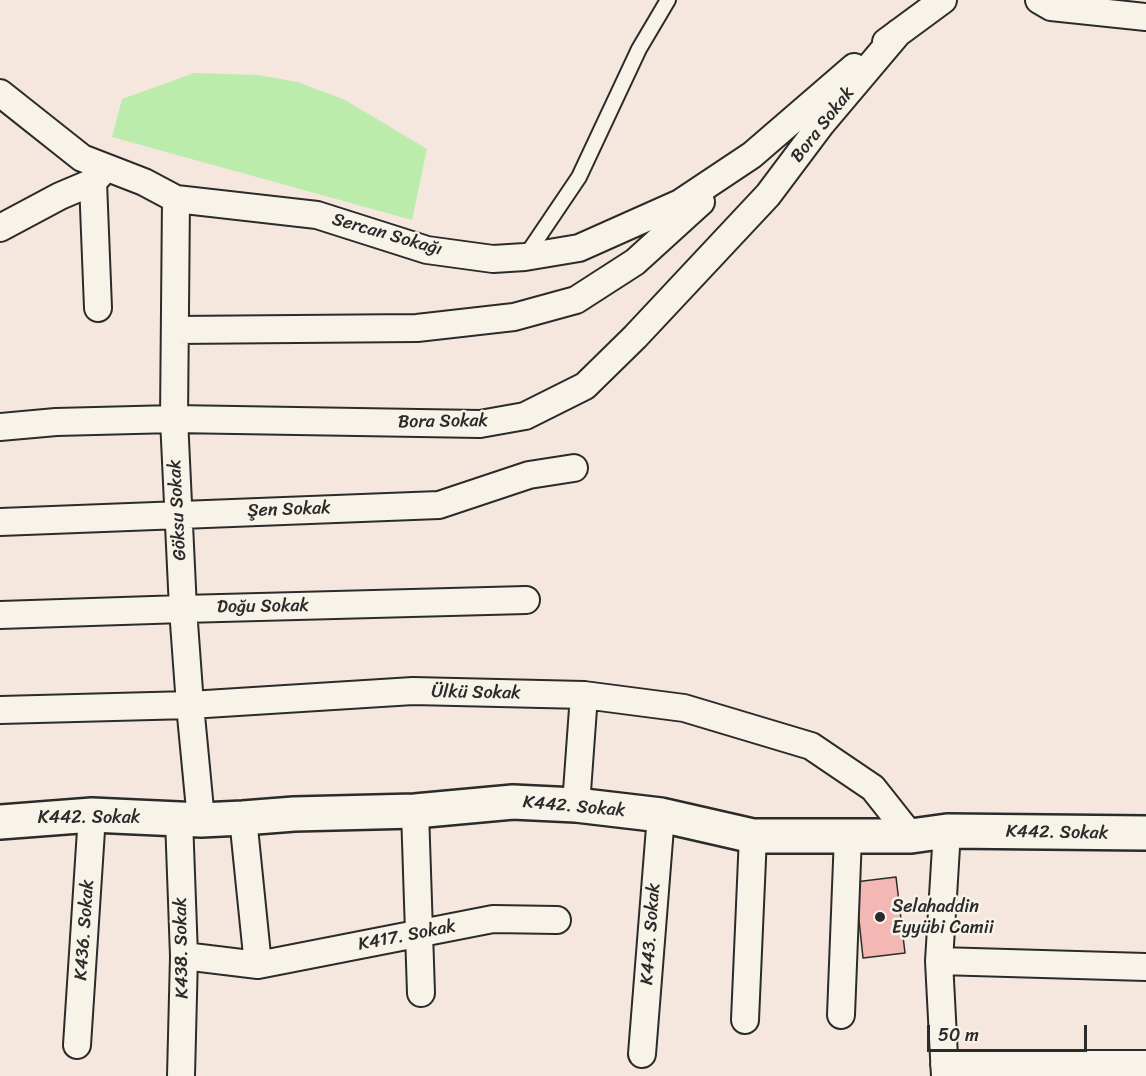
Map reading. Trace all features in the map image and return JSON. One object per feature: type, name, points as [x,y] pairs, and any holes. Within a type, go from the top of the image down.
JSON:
[{"type":"main road","name":"K442. Sokak","points":[[0,822],[92,815],[190,820],[243,819],[294,814],[415,811],[513,802],[576,805],[661,814],[753,836],[911,836],[947,831],[1146,833]]},
{"type":"street","name":"Sercan Sokağı","points":[[0,93],[100,175],[144,182],[176,199],[317,214],[427,250],[493,259],[525,256],[579,248],[680,203],[752,155],[839,79],[943,0]]},
{"type":"street","points":[[1039,0],[1051,7],[1146,17]]},
{"type":"street","name":"Bora Sokak","points":[[0,427],[56,422],[174,419],[480,424],[525,416],[585,386],[636,337],[768,195],[822,123],[898,33]]},
{"type":"street","points":[[175,330],[417,328],[514,317],[576,300],[635,262],[752,155]]},
{"type":"street","points":[[0,228],[100,175],[98,308]]},
{"type":"street","name":"Göksu Sokak","points":[[176,199],[174,419],[190,705],[190,820]]},
{"type":"street","name":"Şen Sokak","points":[[0,522],[439,505],[529,475],[574,468]]},
{"type":"street","name":"Doğu Sokak","points":[[0,615],[526,600]]},
{"type":"street","name":"Ülkü Sokak","points":[[0,710],[190,705],[413,691],[584,695],[684,708],[811,746],[873,788],[911,836]]},
{"type":"street","points":[[576,805],[584,695]]},
{"type":"street","points":[[415,811],[422,993]]},
{"type":"street","name":"K443. Sokak","points":[[642,1054],[661,814]]},
{"type":"street","name":"K436. Sokak","points":[[77,1046],[92,815]]},
{"type":"street","points":[[243,819],[258,964]]},
{"type":"street","name":"K438. Sokak","points":[[181,1076],[190,820]]},
{"type":"street","points":[[947,831],[939,961],[944,1070],[1146,1064]]},
{"type":"street","points":[[745,1020],[753,836]]},
{"type":"street","points":[[841,1015],[848,836]]},
{"type":"street","name":"K417. Sokak","points":[[184,956],[258,964],[493,919],[557,921]]},
{"type":"street","points":[[939,961],[1146,967]]},
{"type":"lane","points":[[525,256],[579,177],[639,49],[668,0]]},
{"type":"green space","points":[[194,73],[258,75],[298,82],[345,100],[427,149],[412,220],[112,137],[122,99]]},
{"type":"building","name":"Selahaddin Eyyübi Camii","points":[[896,877],[905,953],[863,958],[855,882]]},
{"type":"place","name":"Selahaddin Eyyübi Camii","points":[[880,917]]}]
